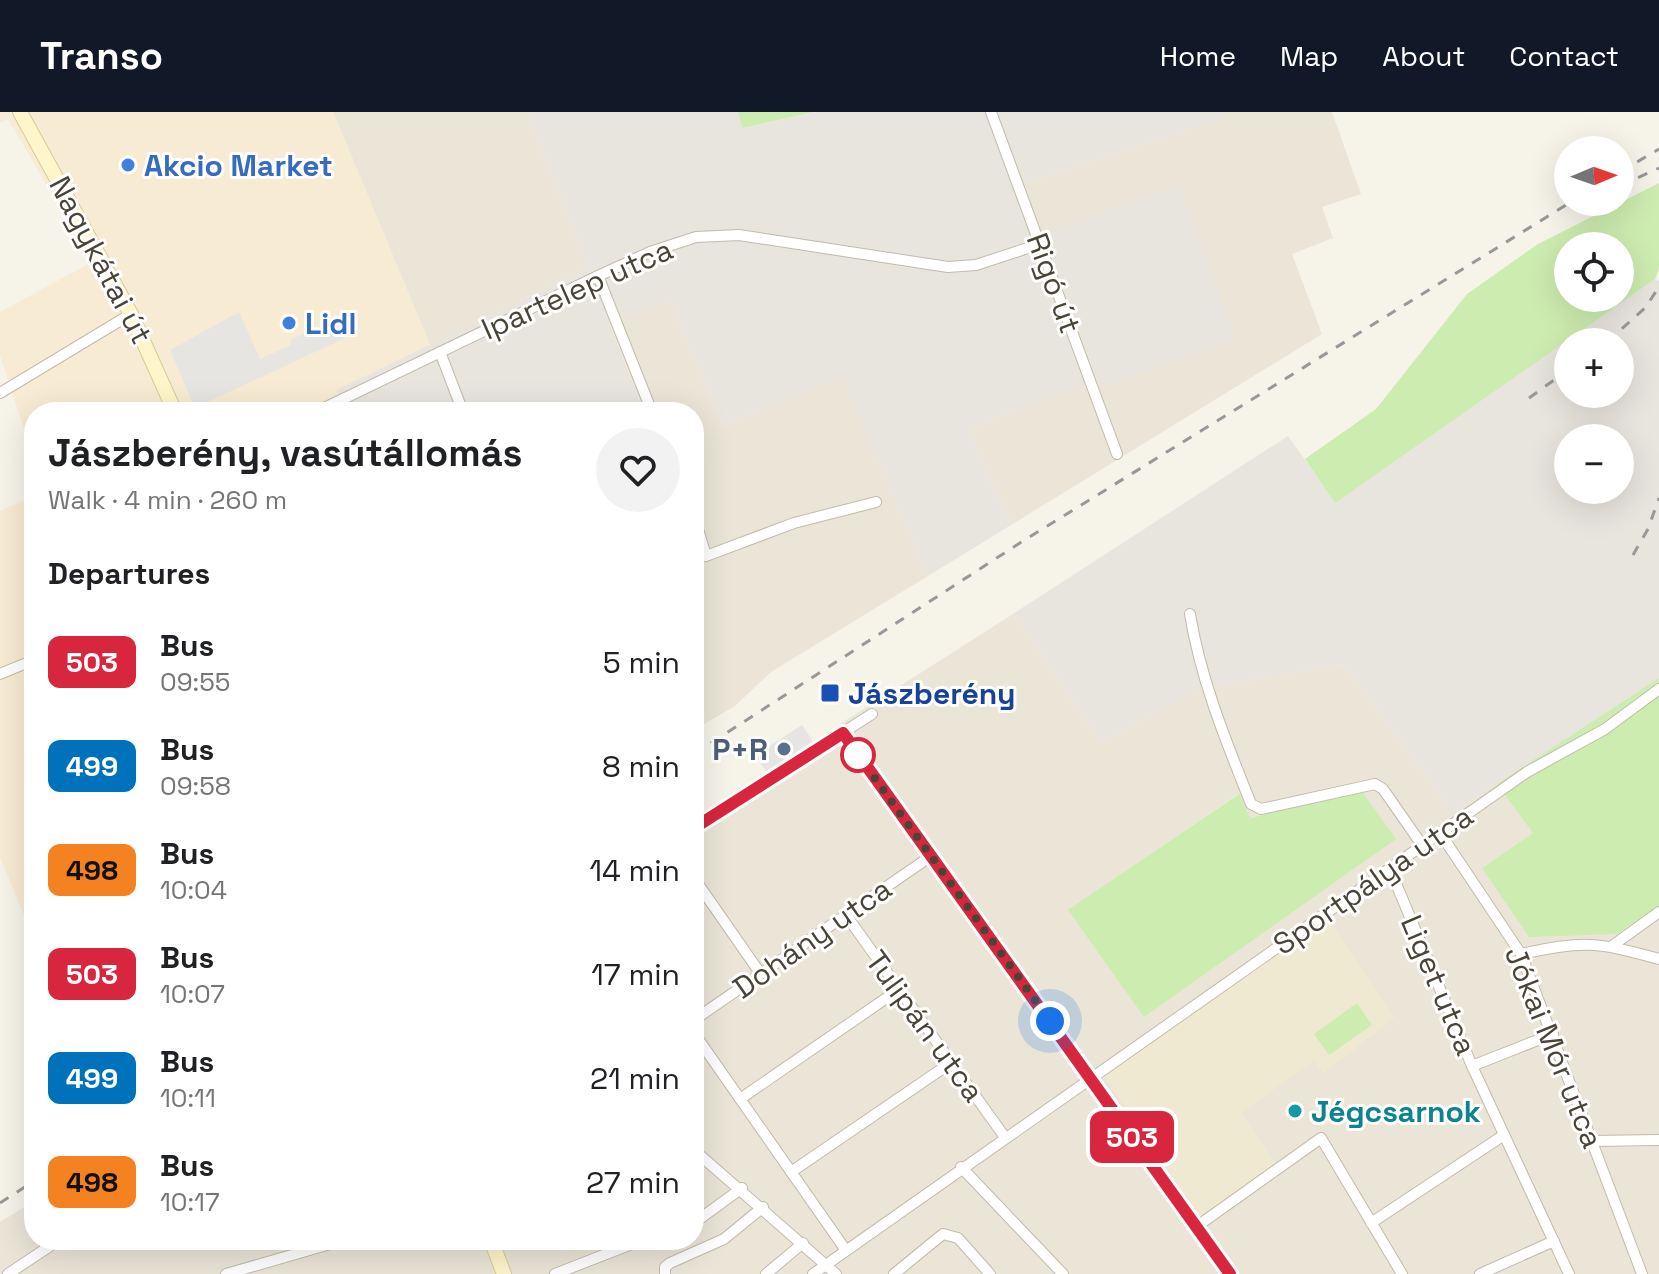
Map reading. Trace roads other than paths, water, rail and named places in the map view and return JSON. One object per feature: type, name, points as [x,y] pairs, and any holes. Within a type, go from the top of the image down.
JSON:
[{"type":"street","name":"Nagykátai út","points":[[20,112],[131,314],[171,402]]},
{"type":"street","name":"Rigó út","points":[[991,112],[1117,454]]},
{"type":"street","name":"Ipartelep utca","points":[[337,402],[650,252],[696,237],[739,235],[948,267],[976,265],[1040,244]]},
{"type":"street","points":[[598,276],[648,402]]},
{"type":"street","points":[[0,393],[131,314]]},
{"type":"street","points":[[440,352],[459,402]]},
{"type":"street","points":[[704,549],[706,556],[794,523],[876,502]]},
{"type":"street","points":[[1190,614],[1197,657],[1219,726],[1256,808],[1375,784],[1383,789],[1422,845]]},
{"type":"street","points":[[0,674],[24,664]]},
{"type":"street","name":"Sportpálya utca","points":[[813,1274],[1004,1136],[1527,772],[1605,729],[1659,689]]},
{"type":"street","points":[[704,822],[872,714]]},
{"type":"street","points":[[843,733],[1230,1274]]},
{"type":"street","name":"Jókai Mór utca","points":[[1440,833],[1521,954],[1640,1269]]},
{"type":"street","name":"Dohány utca","points":[[704,1013],[931,856]]},
{"type":"street","name":"Liget utca","points":[[1390,869],[1472,1066],[1569,1274]]},
{"type":"street","points":[[704,892],[760,973]]},
{"type":"street","points":[[1612,946],[1659,912]]},
{"type":"street","name":"Tulipán utca","points":[[846,915],[1004,1136]]},
{"type":"street","points":[[1521,954],[1575,942],[1612,946],[1659,959]]},
{"type":"street","points":[[740,1099],[898,990]]},
{"type":"street","points":[[1472,1066],[1553,1034]]},
{"type":"street","points":[[704,1047],[845,1249]]},
{"type":"street","points":[[791,1172],[952,1062]]},
{"type":"street","points":[[1371,1223],[1504,1135]]},
{"type":"street","points":[[1196,1227],[1321,1138],[1402,1274]]},
{"type":"street","points":[[1592,1141],[1659,1140]]},
{"type":"street","points":[[704,1158],[742,1188],[836,1274]]},
{"type":"street","points":[[961,1167],[1063,1274]]},
{"type":"street","points":[[704,1216],[742,1188]]},
{"type":"street","points":[[704,1248],[724,1239],[763,1207]]},
{"type":"street","points":[[894,1274],[943,1234],[958,1238],[990,1274]]},
{"type":"street","points":[[1480,1274],[1554,1241]]},
{"type":"street","points":[[766,1274],[803,1243]]},
{"type":"street","points":[[12,1273],[45,1250]]},
{"type":"street","points":[[226,1274],[309,1250]]},
{"type":"street","points":[[495,1250],[504,1274]]},
{"type":"street","points":[[555,1274],[616,1250]]},
{"type":"street","points":[[665,1274],[665,1267],[670,1263],[699,1250]]},
{"type":"street","points":[[1629,1274],[1640,1269]]},
{"type":"railway","points":[[1634,164],[1659,149]]},
{"type":"railway","points":[[1634,180],[1659,168]]},
{"type":"railway","points":[[704,748],[1023,541],[1554,213]]},
{"type":"railway","points":[[1623,328],[1645,308],[1659,287]]},
{"type":"railway","points":[[1529,398],[1554,380]]},
{"type":"railway","points":[[1633,555],[1648,529],[1659,498]]},
{"type":"railway","points":[[0,1203],[24,1187]]},
{"type":"place","name":"Akcio Market","points":[[128,165]]},
{"type":"place","name":"Lidl","points":[[289,323]]},
{"type":"place","name":"Jászberény","points":[[830,693]]},
{"type":"place","name":"P+R","points":[[784,749]]},
{"type":"place","name":"Jégcsarnok","points":[[1295,1111]]}]
